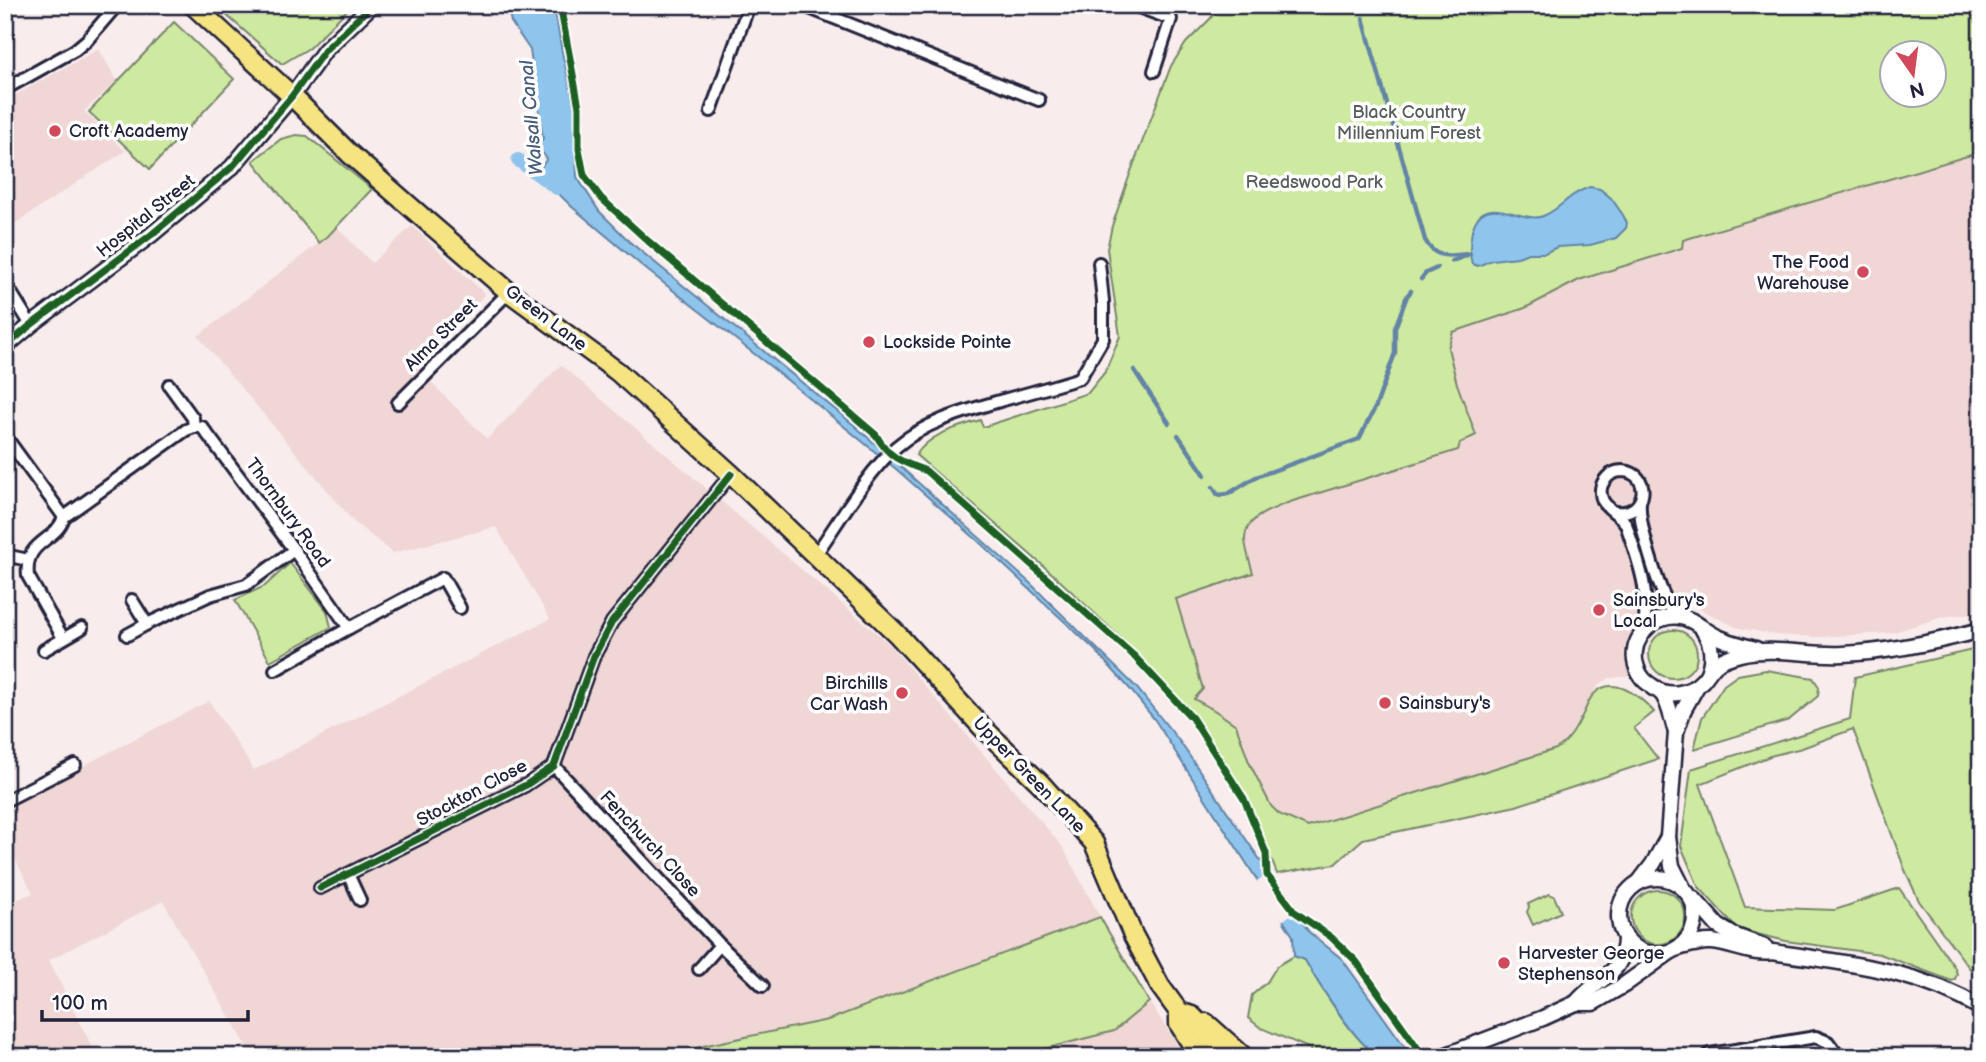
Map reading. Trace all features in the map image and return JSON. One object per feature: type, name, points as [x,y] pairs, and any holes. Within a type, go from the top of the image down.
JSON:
[{"type":"highway","name":"Green Lane","points":[[193,5],[292,96],[350,154],[509,292],[618,372],[731,474],[897,634]]},
{"type":"highway","name":"Upper Green Lane","points":[[897,634],[1094,843],[1133,935],[1160,986],[1179,1012]]},
{"type":"highway","points":[[1200,1057],[1179,1024],[1179,1012],[1192,1016],[1199,1023],[1221,1057]]},
{"type":"highway","points":[[1199,1023],[1209,1025],[1244,1057]]},
{"type":"street","points":[[5,89],[75,50],[117,5]]},
{"type":"street","name":"Hospital Street","points":[[5,347],[151,234],[232,167],[292,96],[325,50],[372,5]]},
{"type":"street","points":[[711,111],[749,5]]},
{"type":"street","points":[[802,5],[1039,100]]},
{"type":"street","points":[[1133,5],[1171,19],[1154,71]]},
{"type":"street","points":[[816,554],[877,468],[896,447],[914,433],[968,411],[1080,378],[1103,339],[1099,263]]},
{"type":"street","points":[[5,283],[31,325]]},
{"type":"street","name":"Alma Street","points":[[398,403],[509,292]]},
{"type":"street","name":"Thornbury Road","points":[[169,385],[192,418],[194,427],[202,428],[349,628]]},
{"type":"street","points":[[63,638],[28,576],[30,552],[62,525],[64,517],[194,427]]},
{"type":"street","points":[[5,436],[64,517]]},
{"type":"street","points":[[1643,631],[1647,614],[1646,586],[1626,524],[1622,517],[1604,503],[1601,491],[1604,481],[1611,474],[1624,471],[1636,477],[1643,489],[1639,514],[1662,592],[1670,606],[1683,618]]},
{"type":"street","name":"Stockton Close","points":[[320,888],[526,785],[554,766],[594,656],[612,622],[731,474]]},
{"type":"street","points":[[1616,512],[1629,511],[1640,502]]},
{"type":"street","points":[[127,635],[211,595],[246,585],[294,550]]},
{"type":"street","points":[[5,555],[28,560]]},
{"type":"street","points":[[275,670],[443,578],[460,608]]},
{"type":"street","points":[[132,600],[147,624]]},
{"type":"street","points":[[1676,738],[1663,695],[1641,677],[1636,667],[1637,641],[1643,631],[1653,622],[1665,617],[1683,618],[1720,638],[1761,651]]},
{"type":"street","points":[[44,650],[82,628]]},
{"type":"street","points":[[1653,688],[1669,694],[1680,694],[1702,680],[1711,664],[1712,653],[1709,640],[1702,629]]},
{"type":"street","points":[[1441,1057],[1576,1003],[1592,1003],[1688,940],[1694,929],[1694,904],[1672,866],[1668,837],[1676,738],[1690,697],[1716,663],[1761,651],[1841,654],[1886,650],[1981,630]]},
{"type":"street","points":[[5,801],[75,765]]},
{"type":"street","name":"Fenchurch Close","points":[[554,766],[720,945],[763,986]]},
{"type":"street","points":[[1668,837],[1653,864],[1622,900],[1620,925],[1633,946],[1644,952],[1657,954],[1713,942],[1759,954],[1773,952],[1870,967],[1907,975],[1952,992],[1981,1008]]},
{"type":"street","points":[[348,874],[360,900]]},
{"type":"street","points":[[1640,881],[1652,877],[1665,878],[1685,889],[1718,926],[1773,952]]},
{"type":"street","points":[[1576,1003],[1585,991],[1618,967],[1625,949],[1625,936]]},
{"type":"street","points":[[699,969],[720,945]]},
{"type":"street","points":[[1707,1057],[1710,1054],[1816,1037],[1828,1042],[1839,1057]]},
{"type":"shaded area","name":"Croft Academy","points":[[99,49],[117,81],[84,111],[125,151],[5,230],[5,101]]},
{"type":"shaded area","points":[[1981,152],[1981,612],[1942,617],[1891,633],[1817,637],[1776,635],[1736,627],[1683,601],[1642,611],[1624,653],[1630,676],[1610,678],[1599,684],[1567,742],[1556,749],[1308,827],[1279,814],[1271,806],[1249,762],[1236,725],[1194,699],[1167,597],[1231,515],[1427,316]]},
{"type":"shaded area","points":[[412,226],[485,294],[416,367],[487,439],[561,365],[888,643],[1062,846],[1100,917],[828,1020],[707,1045],[664,1057],[253,1057],[163,901],[49,960],[97,1057],[5,1057],[5,905],[33,893],[5,840],[5,810],[209,701],[254,770],[550,619],[496,527],[393,553],[354,522],[198,336],[337,227],[372,263]]},
{"type":"shaded area","points":[[1149,1002],[1186,1057],[1013,1057],[1114,1031]]},
{"type":"green space","points":[[215,5],[352,5],[309,48],[282,64]]},
{"type":"green space","name":"Black Country Millennium Forest","points":[[1220,5],[1981,5],[1981,152],[1683,240],[1682,248],[1579,280],[1525,308],[1453,332],[1448,348],[1457,384],[1476,435],[1460,443],[1458,450],[1268,511],[1254,520],[1246,532],[1245,540],[1253,573],[1176,599],[1203,689],[1194,699],[1236,725],[1249,762],[1271,806],[1279,814],[1308,827],[1556,749],[1573,732],[1592,697],[1609,686],[1617,686],[1634,694],[1654,712],[1634,728],[1658,759],[1516,806],[1363,839],[1335,864],[1277,874],[1248,799],[1195,716],[1127,644],[1056,577],[916,455],[929,441],[953,429],[980,420],[983,427],[1088,393],[1105,372],[1120,336],[1107,249],[1112,226],[1171,66],[1186,43]]},
{"type":"green space","points":[[174,22],[234,79],[150,169],[89,112]]},
{"type":"green space","points":[[296,135],[307,136],[372,189],[319,243],[253,161],[281,139]]},
{"type":"green space","points":[[290,563],[327,611],[331,627],[270,661],[235,600],[265,586]]},
{"type":"green space","points":[[1673,630],[1690,637],[1697,654],[1690,671],[1673,678],[1656,671],[1649,654],[1656,637]]},
{"type":"green space","points":[[1981,648],[1980,971],[1971,970],[1919,901],[1853,729],[1802,748],[1770,756],[1700,784],[1745,907],[1835,910],[1899,888],[1955,968],[1955,979],[1952,981],[1880,954],[1786,941],[1737,929],[1698,886],[1681,846],[1691,769],[1850,719],[1855,677]]},
{"type":"green space","points":[[1766,670],[1813,678],[1819,687],[1818,696],[1789,720],[1694,749],[1702,718],[1724,685],[1738,675]]},
{"type":"green space","points":[[1658,890],[1677,898],[1685,917],[1677,936],[1658,944],[1639,936],[1631,917],[1639,898]]},
{"type":"green space","points":[[1549,894],[1554,896],[1561,912],[1533,925],[1527,912],[1528,904]]},
{"type":"green space","points":[[1100,917],[1149,1002],[1114,1031],[1013,1057],[664,1057],[707,1045],[828,1020]]},
{"type":"green space","points":[[1294,956],[1305,960],[1334,1007],[1361,1041],[1371,1050],[1385,1054],[1386,1057],[1309,1057],[1311,1049],[1261,1028],[1248,1018],[1252,995],[1267,982],[1277,966]]},
{"type":"water","points":[[507,5],[522,5],[525,8],[526,5],[554,5],[576,113],[577,177],[599,211],[631,243],[854,425],[1031,584],[1136,687],[1180,742],[1309,932],[1342,959],[1412,1057],[1386,1057],[1367,1047],[1348,1025],[1305,960],[1294,956],[1293,936],[1155,720],[1095,650],[896,469],[647,270],[571,206],[544,179],[518,160],[535,170],[547,159],[538,147],[543,138],[530,50],[511,22]]},
{"type":"water","points":[[1590,187],[1600,189],[1611,198],[1623,215],[1626,228],[1616,238],[1590,245],[1557,247],[1545,253],[1528,253],[1492,260],[1478,266],[1472,264],[1472,231],[1477,218],[1485,212],[1494,210],[1525,216],[1543,216]]},
{"type":"pier","points":[[1270,873],[1298,910],[1282,921],[1255,883]]},
{"type":"waterway","points":[[1363,18],[1425,240],[1429,247],[1439,254],[1470,254]]},
{"type":"waterway","name":"Walsall Canal","points":[[518,160],[557,188]]},
{"type":"waterway","points":[[1452,261],[1466,256]]},
{"type":"waterway","points":[[1421,279],[1426,273],[1437,268]]},
{"type":"waterway","points":[[1213,487],[1218,495],[1228,494],[1256,477],[1359,439],[1376,406],[1395,353],[1395,328],[1411,291]]},
{"type":"waterway","points":[[1134,370],[1169,423]]},
{"type":"waterway","points":[[1178,435],[1205,475]]},
{"type":"cycle path","points":[[5,347],[151,235],[232,167],[292,96],[325,50],[372,5]]},
{"type":"cycle path","points":[[560,5],[579,107],[579,149],[584,175],[601,198],[876,435],[891,454],[926,471],[1133,655],[1192,718],[1244,799],[1266,853],[1267,875],[1295,912],[1331,937],[1356,961],[1424,1057]]},
{"type":"cycle path","points":[[320,888],[526,785],[554,766],[594,656],[612,622],[731,474]]},
{"type":"place","name":"Croft Academy","points":[[55,131]]},
{"type":"place","name":"The Food Warehouse","points":[[1863,272]]},
{"type":"place","name":"Lockside Pointe","points":[[869,342]]},
{"type":"place","name":"Sainsbury's Local","points":[[1599,610]]},
{"type":"place","name":"Birchills Car Wash","points":[[902,693]]},
{"type":"place","name":"Sainsbury's","points":[[1385,703]]},
{"type":"place","name":"Harvester George Stephenson","points":[[1504,963]]},
{"type":"park label","name":"Reedswood Park","points":[[1314,182]]}]
